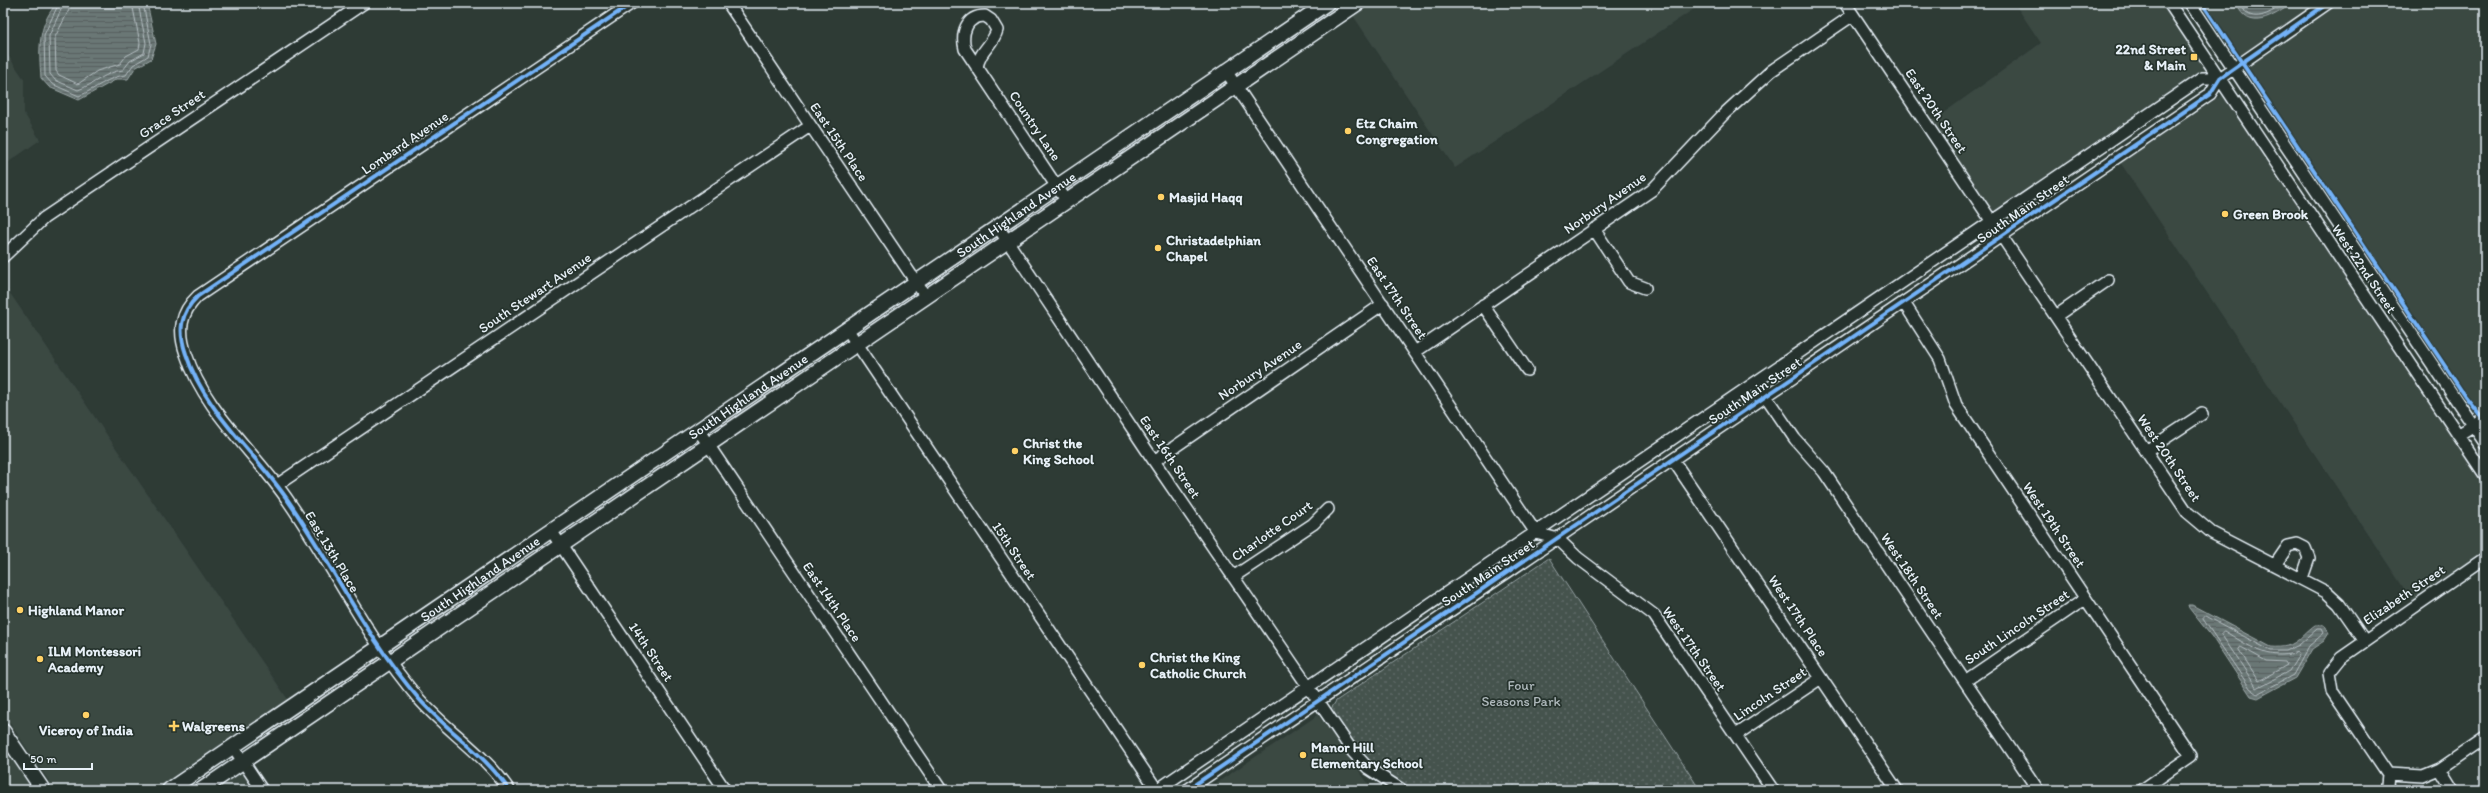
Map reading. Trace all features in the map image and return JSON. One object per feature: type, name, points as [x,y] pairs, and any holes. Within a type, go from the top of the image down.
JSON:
[{"type":"main road","name":"South Highland Avenue","points":[[169,790],[234,748],[379,647],[552,532],[846,329],[1326,3]]},
{"type":"main road","name":"South Highland Avenue","points":[[201,790],[389,660],[561,546],[1008,242],[1236,86],[1350,5]]},
{"type":"main road","points":[[3,731],[43,790]]},
{"type":"street","name":"Grace Street","points":[[3,257],[44,218],[364,3]]},
{"type":"street","name":"Lombard Avenue","points":[[191,303],[632,3]]},
{"type":"street","name":"East 15th Place","points":[[728,3],[926,297]]},
{"type":"street","name":"East 20th Street","points":[[1845,3],[2002,236]]},
{"type":"street","name":"West 22nd Street","points":[[2169,3],[2220,78],[2253,131],[2485,475]]},
{"type":"street","name":"West 22nd Street","points":[[2190,3],[2485,443]]},
{"type":"street","name":"South Main Street","points":[[1187,790],[2212,93],[2220,78],[2328,3]]},
{"type":"street","name":"Norbury Avenue","points":[[1415,352],[1652,190],[1724,114],[1771,71],[1853,15]]},
{"type":"street","name":"Country Lane","points":[[978,68],[1067,201]]},
{"type":"street","name":"East 17th Street","points":[[1226,71],[1536,533]]},
{"type":"street","name":"South Main Street","points":[[1157,790],[2202,78],[2220,78]]},
{"type":"street","name":"South Stewart Avenue","points":[[277,485],[810,126]]},
{"type":"street","name":"East 16th Street","points":[[998,227],[1154,461],[1353,752],[1368,768],[1402,790]]},
{"type":"street","points":[[1594,229],[1629,282],[1645,288]]},
{"type":"street","name":"West 20th Street","points":[[2002,236],[2146,452],[2196,522],[2212,533],[2316,585],[2334,599],[2364,640]]},
{"type":"street","points":[[2056,316],[2108,280]]},
{"type":"street","name":"East 13th Place","points":[[191,303],[181,321],[182,339],[188,362],[201,386],[240,442],[277,485],[317,545],[379,647],[429,710],[482,757],[509,790]]},
{"type":"street","name":"West 19th Street","points":[[1904,303],[1940,359],[1956,404],[2191,756],[2142,790]]},
{"type":"street","name":"Norbury Avenue","points":[[1154,461],[1383,304]]},
{"type":"street","points":[[1483,305],[1528,370]]},
{"type":"street","name":"15th Street","points":[[846,329],[1157,790]]},
{"type":"street","name":"West 18th Street","points":[[1756,382],[1795,439],[1824,472],[2038,790]]},
{"type":"street","points":[[2146,452],[2202,414]]},
{"type":"street","points":[[2458,435],[2485,418]]},
{"type":"street","name":"East 14th Place","points":[[699,431],[941,790]]},
{"type":"street","name":"West 17th Place","points":[[1673,460],[1898,790]]},
{"type":"street","name":"Charlotte Court","points":[[1233,577],[1313,524],[1328,509]]},
{"type":"street","name":"14th Street","points":[[552,532],[725,790]]},
{"type":"street","name":"West 17th Street","points":[[1536,533],[1558,539],[1578,558],[1654,615],[1773,790]]},
{"type":"street","points":[[2275,565],[2288,546],[2297,544],[2305,548],[2309,558],[2302,578]]},
{"type":"street","name":"Elizabeth Street","points":[[2388,774],[2332,691],[2329,673],[2340,658],[2364,640],[2485,558]]},
{"type":"street","name":"South Lincoln Street","points":[[1965,681],[2085,599]]},
{"type":"street","name":"Lincoln Street","points":[[1736,735],[1821,678]]},
{"type":"street","points":[[2390,790],[2387,785],[2388,774],[2423,776],[2440,769],[2485,738]]},
{"type":"street","points":[[234,748],[262,790]]},
{"type":"street","points":[[2440,769],[2453,790]]},
{"type":"shaded area","points":[[1369,3],[1703,3],[1455,168],[1352,14]]},
{"type":"shaded area","points":[[2014,3],[2163,3],[2208,70],[1984,221],[1921,129],[2041,43]]},
{"type":"shaded area","points":[[2194,3],[2485,3],[2485,410],[2475,417]]},
{"type":"shaded area","points":[[3,48],[24,79],[24,113],[40,140],[3,166]]},
{"type":"shaded area","points":[[2222,95],[2485,485],[2485,551],[2413,602],[2120,162]]},
{"type":"shaded area","points":[[3,283],[289,701],[160,790],[55,790],[3,713]]},
{"type":"shaded area","name":"Manor Hill Elementary School","points":[[1318,715],[1373,790],[1206,790],[1312,719]]},
{"type":"shaded area","points":[[3,746],[33,790],[3,790]]},
{"type":"shaded area","points":[[249,762],[267,790],[208,790]]},
{"type":"green space","name":"Four Seasons Park","points":[[1549,558],[1700,790],[1418,790],[1402,784],[1378,769],[1358,749],[1332,713],[1331,709],[1336,701]]},
{"type":"water","points":[[57,3],[147,3],[156,44],[151,59],[135,68],[128,79],[117,79],[79,100],[49,87],[41,78],[40,48],[46,20]]},
{"type":"water","points":[[2236,3],[2293,3],[2270,17],[2262,20],[2254,20],[2248,18],[2241,12]]},
{"type":"water","points":[[2188,605],[2192,605],[2271,647],[2280,647],[2292,644],[2315,625],[2324,625],[2329,633],[2324,641],[2312,649],[2295,678],[2258,698],[2251,696],[2212,637],[2189,608]]},
{"type":"cycle path","points":[[509,790],[489,765],[419,699],[383,652],[289,502],[232,431],[205,394],[194,375],[183,346],[182,323],[187,309],[198,296],[632,3]]},
{"type":"cycle path","points":[[2202,3],[2465,396],[2485,421]]},
{"type":"cycle path","points":[[1187,790],[2210,94],[2220,78],[2328,3]]},
{"type":"place","name":"22nd Street & Main","points":[[2194,57]]},
{"type":"place","name":"Etz Chaim Congregation","points":[[1348,131]]},
{"type":"place","name":"Masjid Haqq","points":[[1161,197]]},
{"type":"place","name":"Green Brook","points":[[2225,214]]},
{"type":"place","name":"Christadelphian Chapel","points":[[1158,248]]},
{"type":"place","name":"Christ the King School","points":[[1015,451]]},
{"type":"place","name":"Highland Manor","points":[[20,610]]},
{"type":"place","name":"ILM Montessori Academy","points":[[40,659]]},
{"type":"place","name":"Christ the King Catholic Church","points":[[1142,665]]},
{"type":"place","name":"Viceroy of India","points":[[86,715]]},
{"type":"place","name":"Walgreens","points":[[174,726]]},
{"type":"place","name":"Manor Hill Elementary School","points":[[1303,755]]}]
